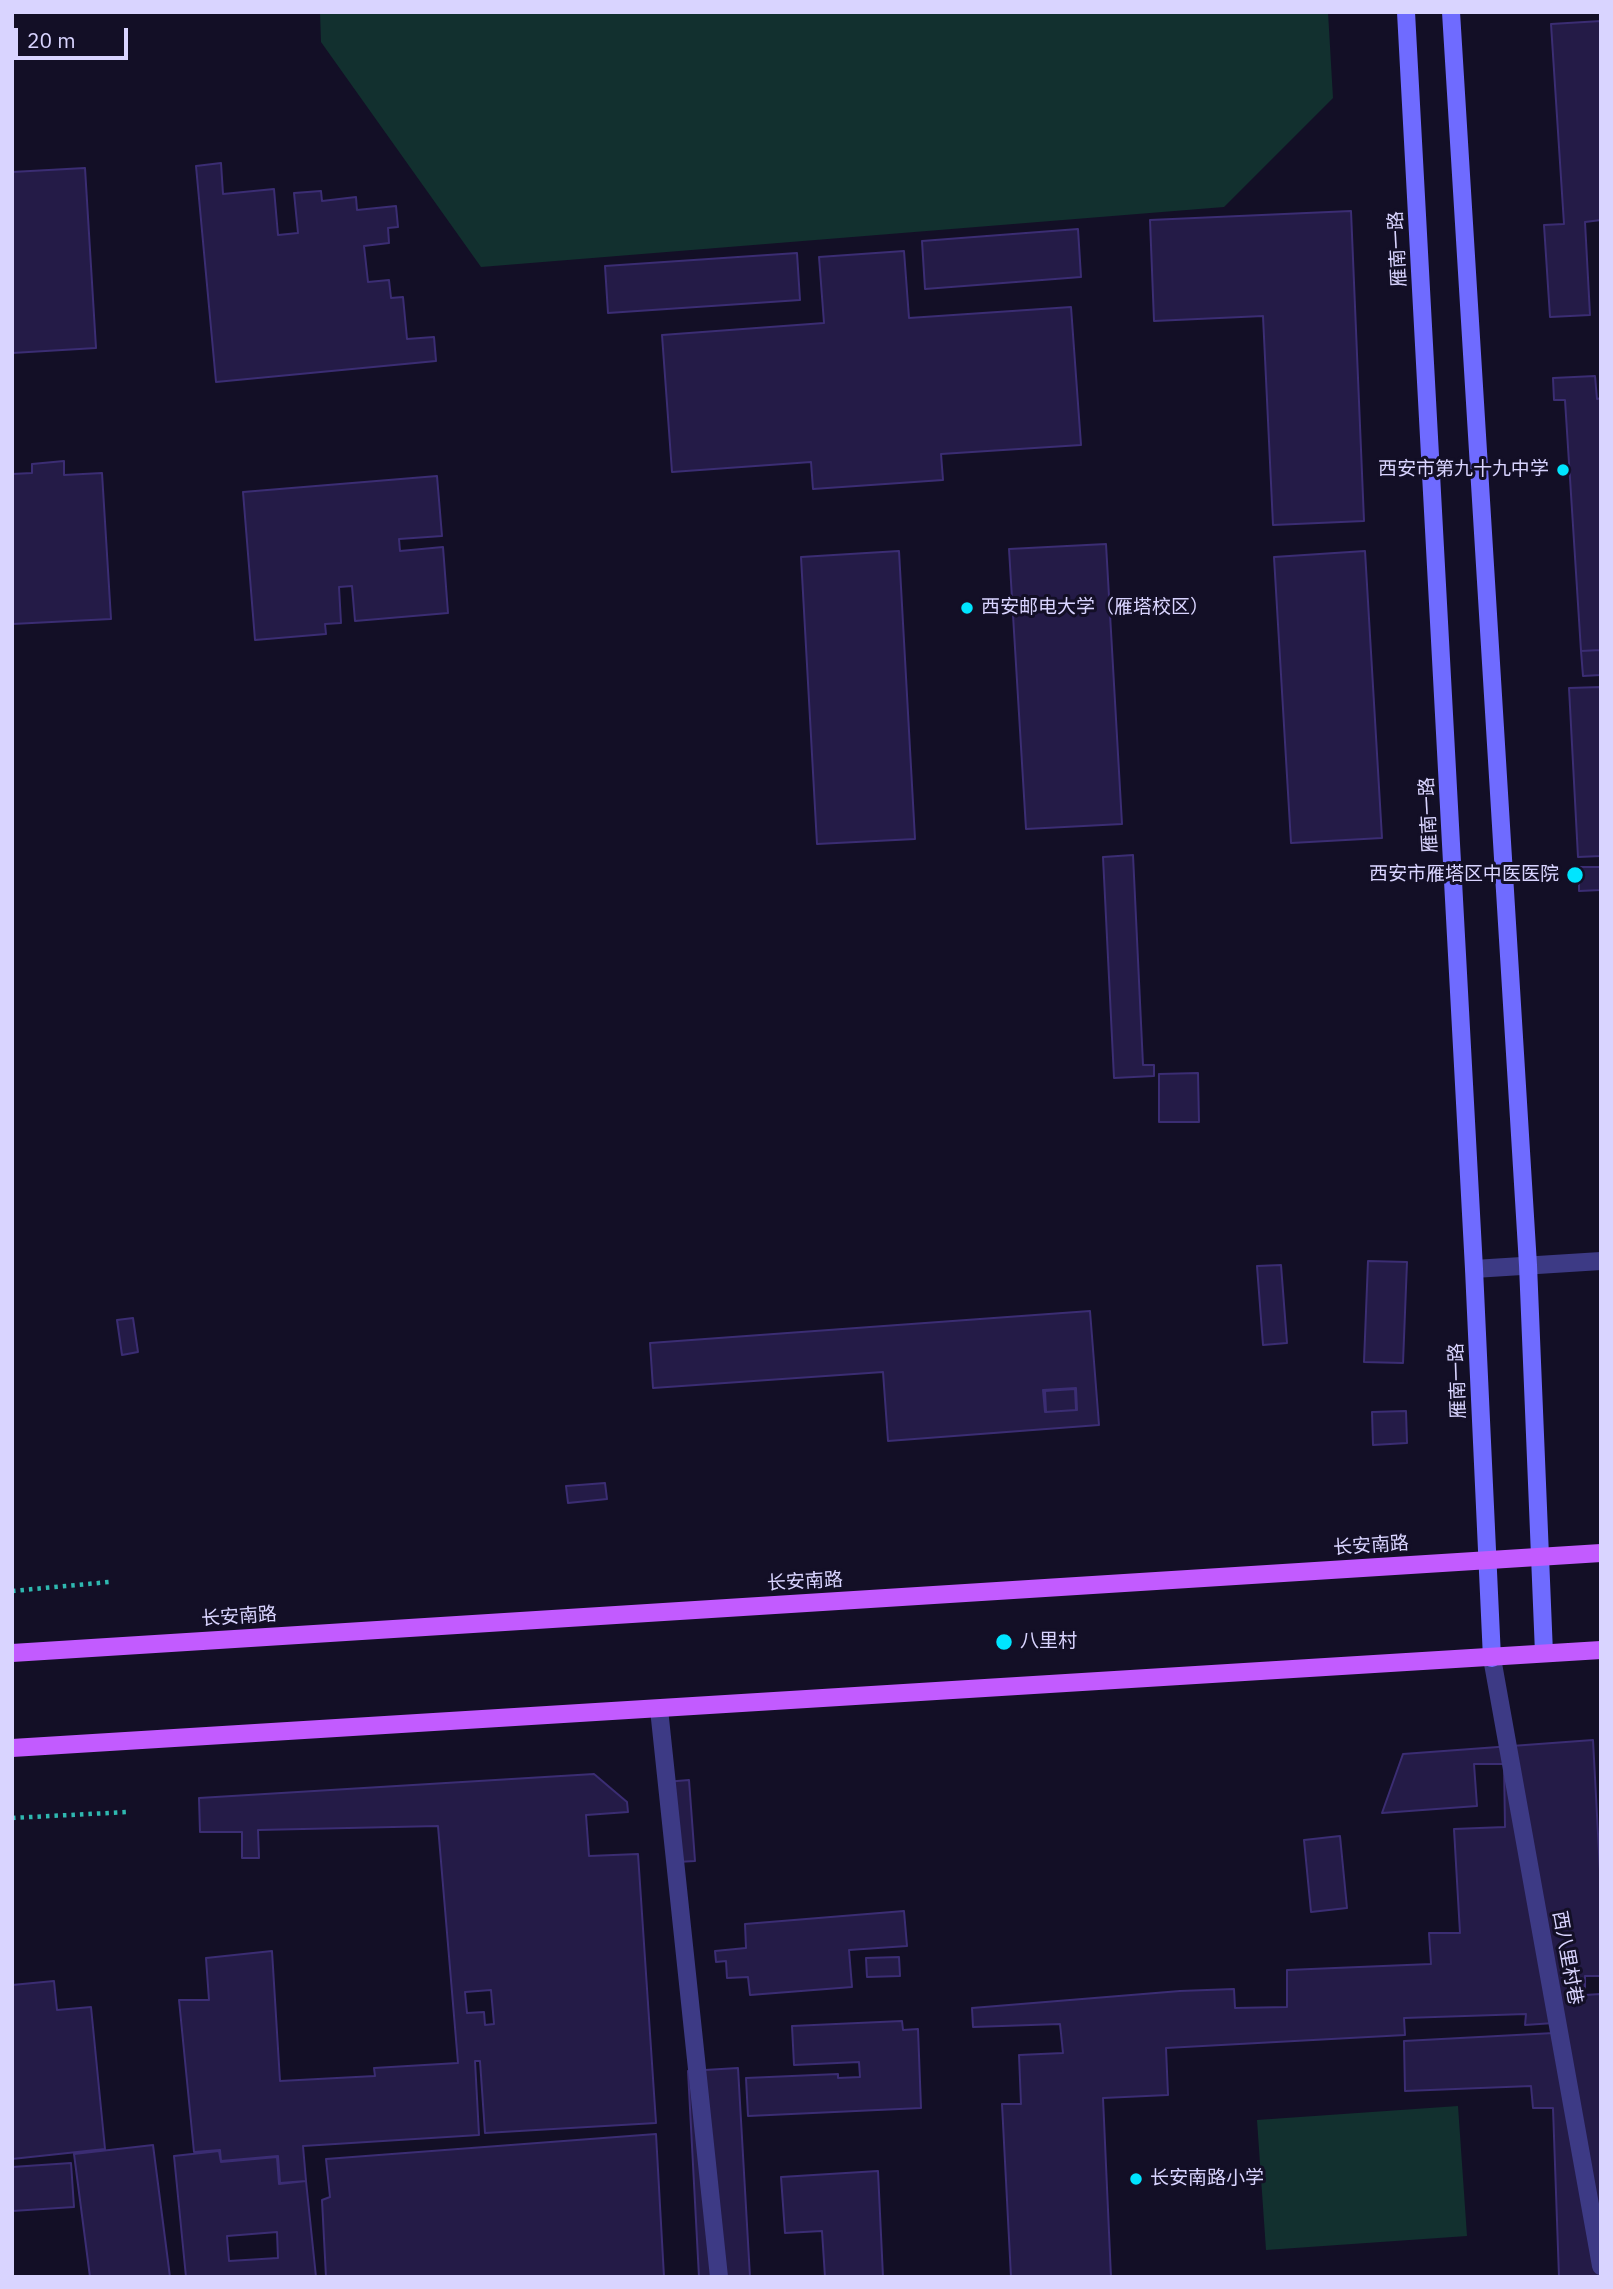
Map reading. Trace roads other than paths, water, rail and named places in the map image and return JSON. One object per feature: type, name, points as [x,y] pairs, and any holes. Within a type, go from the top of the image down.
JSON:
[{"type":"main road","name":"雁南一路","points":[[1406,12],[1474,1269],[1492,1658]]},
{"type":"main road","points":[[1451,12],[1528,1265],[1544,1653]]},
{"type":"main road","name":"长安南路","points":[[12,1653],[1601,1553]]},
{"type":"main road","points":[[12,1748],[1601,1650]]},
{"type":"street","points":[[1474,1269],[1601,1261]]},
{"type":"street","name":"西八里村巷","points":[[1492,1658],[1601,2266]]},
{"type":"street","points":[[659,1709],[719,2277]]},
{"type":"place","name":"西安市第九十九中学","points":[[1563,470]]},
{"type":"place","name":"西安邮电大学（雁塔校区）","points":[[967,608]]},
{"type":"place","name":"西安市雁塔区中医医院","points":[[1575,875]]},
{"type":"place","name":"八里村","points":[[1004,1642]]},
{"type":"place","name":"长安南路小学","points":[[1136,2179]]}]
